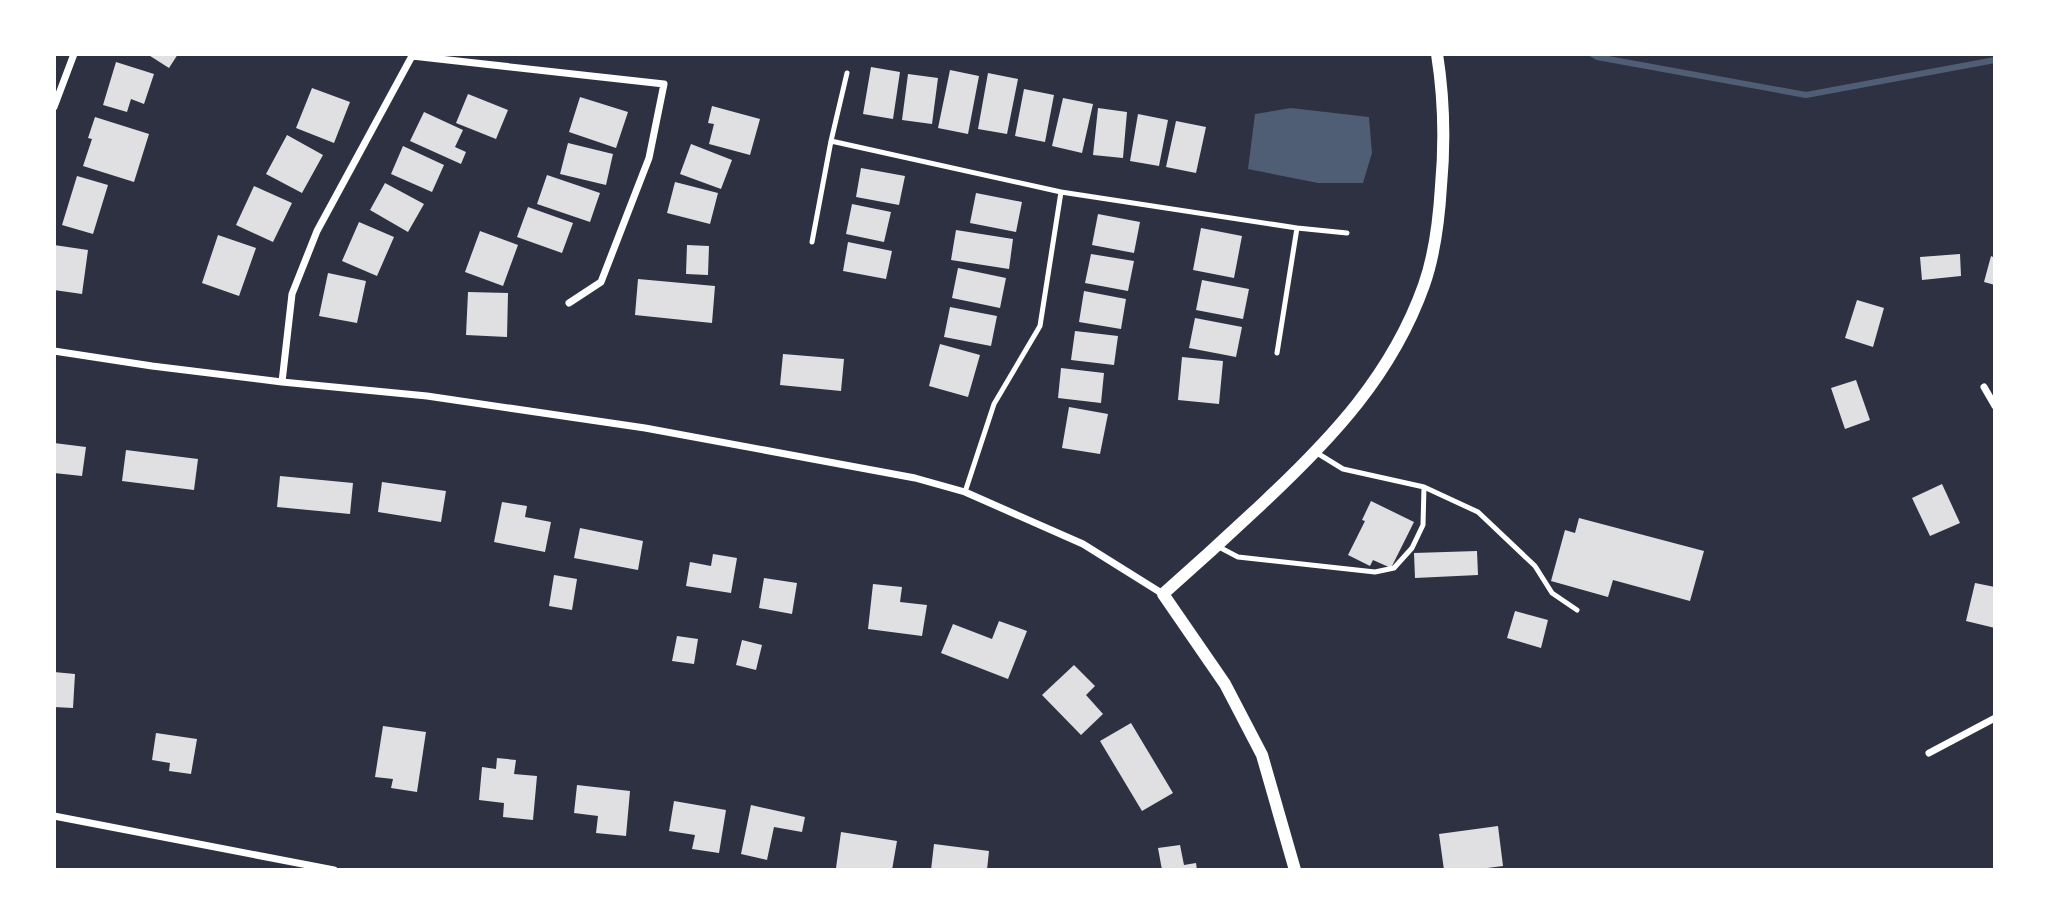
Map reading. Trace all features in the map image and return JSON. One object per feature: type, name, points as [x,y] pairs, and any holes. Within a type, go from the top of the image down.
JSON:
[{"type":"street","points":[[54,107],[74,54]]},
{"type":"street","points":[[1163,594],[1316,453],[1343,422],[1400,341],[1425,283],[1438,222],[1443,158],[1443,107],[1437,54]]},
{"type":"street","points":[[282,382],[292,295],[317,231],[412,56],[664,84],[649,159],[601,282],[569,303]]},
{"type":"street","points":[[54,351],[282,382],[427,396],[645,428],[915,478],[965,492],[1083,544],[1163,594],[1225,684],[1262,755],[1295,870]]},
{"type":"street","points":[[1984,387],[1995,407]]},
{"type":"street","points":[[1929,753],[1995,718]]},
{"type":"street","points":[[54,816],[334,870]]},
{"type":"lane","points":[[812,242],[847,73]]},
{"type":"lane","points":[[831,141],[1062,192],[1297,228],[1347,233]]},
{"type":"lane","points":[[965,492],[994,404],[1040,326],[1062,192]]},
{"type":"lane","points":[[1277,353],[1297,228]]},
{"type":"lane","points":[[1316,453],[1343,469],[1424,487],[1478,512],[1535,566],[1552,593],[1577,610]]},
{"type":"lane","points":[[1217,546],[1238,557],[1374,572],[1394,568],[1412,548],[1423,526],[1424,487]]},
{"type":"water","points":[[1291,108],[1369,117],[1372,153],[1363,183],[1318,183],[1248,169],[1255,114]]},
{"type":"building","points":[[147,54],[178,54],[169,68]]},
{"type":"building","points":[[116,62],[154,74],[144,104],[131,99],[127,112],[103,105]]},
{"type":"building","points":[[871,67],[900,72],[893,119],[863,114]]},
{"type":"building","points":[[950,70],[979,76],[968,134],[938,128]]},
{"type":"building","points":[[988,73],[1018,79],[1007,134],[978,129]]},
{"type":"building","points":[[908,74],[938,78],[932,124],[902,120]]},
{"type":"building","points":[[312,88],[350,102],[334,143],[296,128]]},
{"type":"building","points":[[1024,89],[1054,95],[1045,142],[1015,136]]},
{"type":"building","points":[[468,94],[508,110],[496,139],[456,123]]},
{"type":"building","points":[[580,97],[628,112],[616,148],[569,132]]},
{"type":"building","points":[[1063,98],[1093,104],[1082,153],[1052,146]]},
{"type":"building","points":[[712,106],[760,119],[750,155],[709,144],[714,124],[708,123]]},
{"type":"building","points":[[1098,108],[1127,112],[1123,158],[1093,155]]},
{"type":"building","points":[[424,112],[463,130],[455,147],[466,152],[461,164],[410,141]]},
{"type":"building","points":[[1138,114],[1168,120],[1159,166],[1130,161]]},
{"type":"building","points":[[95,117],[149,134],[134,182],[83,166],[92,139],[88,138]]},
{"type":"building","points":[[1176,121],[1206,127],[1196,173],[1166,167]]},
{"type":"building","points":[[287,135],[323,155],[302,193],[266,174]]},
{"type":"building","points":[[568,143],[613,154],[606,185],[560,174]]},
{"type":"building","points":[[691,144],[732,160],[721,189],[680,174]]},
{"type":"building","points":[[403,146],[444,165],[432,192],[391,174]]},
{"type":"building","points":[[861,168],[905,176],[899,205],[856,197]]},
{"type":"building","points":[[547,175],[600,193],[590,222],[537,204]]},
{"type":"building","points":[[77,176],[108,185],[93,234],[62,225]]},
{"type":"building","points":[[675,182],[718,193],[710,224],[667,213]]},
{"type":"building","points":[[385,183],[424,204],[408,232],[370,210]]},
{"type":"building","points":[[254,186],[292,203],[273,242],[236,225]]},
{"type":"building","points":[[976,193],[1022,202],[1016,232],[970,223]]},
{"type":"building","points":[[852,204],[891,212],[884,242],[846,234]]},
{"type":"building","points":[[528,207],[573,223],[562,253],[517,237]]},
{"type":"building","points":[[1098,214],[1140,222],[1134,253],[1092,245]]},
{"type":"building","points":[[359,222],[394,237],[377,276],[342,261]]},
{"type":"building","points":[[1201,228],[1242,236],[1234,278],[1193,270]]},
{"type":"building","points":[[956,230],[1013,239],[1009,269],[951,260]]},
{"type":"building","points":[[480,231],[518,245],[503,286],[465,272]]},
{"type":"building","points":[[218,235],[256,248],[239,296],[202,283]]},
{"type":"building","points":[[848,242],[892,251],[886,279],[843,271]]},
{"type":"building","points":[[54,245],[88,250],[82,294],[54,290]]},
{"type":"building","points":[[687,245],[709,246],[708,275],[686,274]]},
{"type":"building","points":[[1091,254],[1134,261],[1128,291],[1085,283]]},
{"type":"building","points":[[1960,254],[1961,276],[1922,280],[1920,257]]},
{"type":"building","points":[[1991,256],[1995,258],[1995,285],[1984,282]]},
{"type":"building","points":[[958,268],[1006,278],[1000,308],[952,298]]},
{"type":"building","points":[[328,273],[366,281],[357,323],[319,316]]},
{"type":"building","points":[[638,279],[715,286],[712,323],[635,315]]},
{"type":"building","points":[[1202,280],[1249,289],[1243,319],[1196,310]]},
{"type":"building","points":[[1084,291],[1126,299],[1121,329],[1079,322]]},
{"type":"building","points":[[468,292],[508,293],[507,337],[466,335]]},
{"type":"building","points":[[1857,300],[1884,308],[1873,347],[1845,338]]},
{"type":"building","points":[[950,307],[997,316],[991,346],[944,337]]},
{"type":"building","points":[[1195,318],[1242,327],[1236,357],[1189,348]]},
{"type":"building","points":[[1075,331],[1118,336],[1114,365],[1071,360]]},
{"type":"building","points":[[940,344],[980,355],[968,397],[929,386]]},
{"type":"building","points":[[783,354],[844,359],[841,391],[780,385]]},
{"type":"building","points":[[1182,357],[1223,361],[1219,404],[1178,400]]},
{"type":"building","points":[[1061,368],[1104,373],[1101,403],[1058,398]]},
{"type":"building","points":[[1856,380],[1870,420],[1845,429],[1831,388]]},
{"type":"building","points":[[1069,407],[1108,414],[1100,454],[1062,448]]},
{"type":"building","points":[[54,443],[86,447],[82,476],[54,473]]},
{"type":"building","points":[[126,450],[198,459],[194,490],[122,481]]},
{"type":"building","points":[[280,476],[353,483],[350,514],[277,507]]},
{"type":"building","points":[[382,482],[446,491],[441,522],[378,512]]},
{"type":"building","points":[[1942,484],[1960,523],[1930,536],[1912,498]]},
{"type":"building","points":[[1371,501],[1414,522],[1391,568],[1373,560],[1370,566],[1348,555],[1365,521],[1362,520]]},
{"type":"building","points":[[502,502],[527,506],[525,517],[551,522],[545,552],[494,542]]},
{"type":"building","points":[[1579,518],[1704,551],[1690,601],[1613,580],[1608,597],[1551,581],[1565,530],[1575,533]]},
{"type":"building","points":[[580,528],[643,541],[638,570],[574,558]]},
{"type":"building","points":[[1477,551],[1478,575],[1415,578],[1414,553]]},
{"type":"building","points":[[713,554],[737,558],[731,593],[686,586],[690,562],[711,566]]},
{"type":"building","points":[[554,575],[577,579],[572,610],[549,606]]},
{"type":"building","points":[[764,578],[797,583],[792,614],[759,608]]},
{"type":"building","points":[[1975,583],[1995,587],[1995,628],[1966,621]]},
{"type":"building","points":[[873,584],[902,587],[900,602],[927,605],[922,636],[868,629]]},
{"type":"building","points":[[1515,611],[1548,620],[1541,648],[1507,638]]},
{"type":"building","points":[[999,621],[1027,631],[1008,679],[941,653],[953,624],[992,639]]},
{"type":"building","points":[[677,636],[698,639],[694,664],[672,661]]},
{"type":"building","points":[[742,640],[762,645],[756,670],[736,665]]},
{"type":"building","points":[[1074,665],[1095,686],[1086,695],[1103,714],[1081,735],[1042,695]]},
{"type":"building","points":[[54,672],[75,674],[73,708],[54,707]]},
{"type":"building","points":[[1131,723],[1173,793],[1142,811],[1100,741]]},
{"type":"building","points":[[383,726],[426,732],[417,792],[391,788],[393,779],[375,777]]},
{"type":"building","points":[[156,733],[197,739],[191,774],[169,771],[170,763],[152,760]]},
{"type":"building","points":[[497,758],[516,760],[514,774],[537,776],[533,820],[503,817],[504,803],[479,800],[482,767],[496,769]]},
{"type":"building","points":[[577,785],[630,791],[626,836],[596,833],[598,816],[574,813]]},
{"type":"building","points":[[674,801],[726,810],[719,853],[692,849],[695,835],[669,831]]},
{"type":"building","points":[[751,805],[805,817],[802,832],[774,827],[767,860],[741,854]]},
{"type":"building","points":[[1498,826],[1503,866],[1444,870],[1439,834]]},
{"type":"building","points":[[841,832],[897,841],[892,870],[836,868]]},
{"type":"building","points":[[934,844],[989,851],[987,870],[931,870]]},
{"type":"building","points":[[1180,845],[1184,865],[1196,863],[1197,870],[1162,870],[1158,848]]},
{"type":"waterway","points":[[1592,54],[1806,95],[1995,60]]}]
